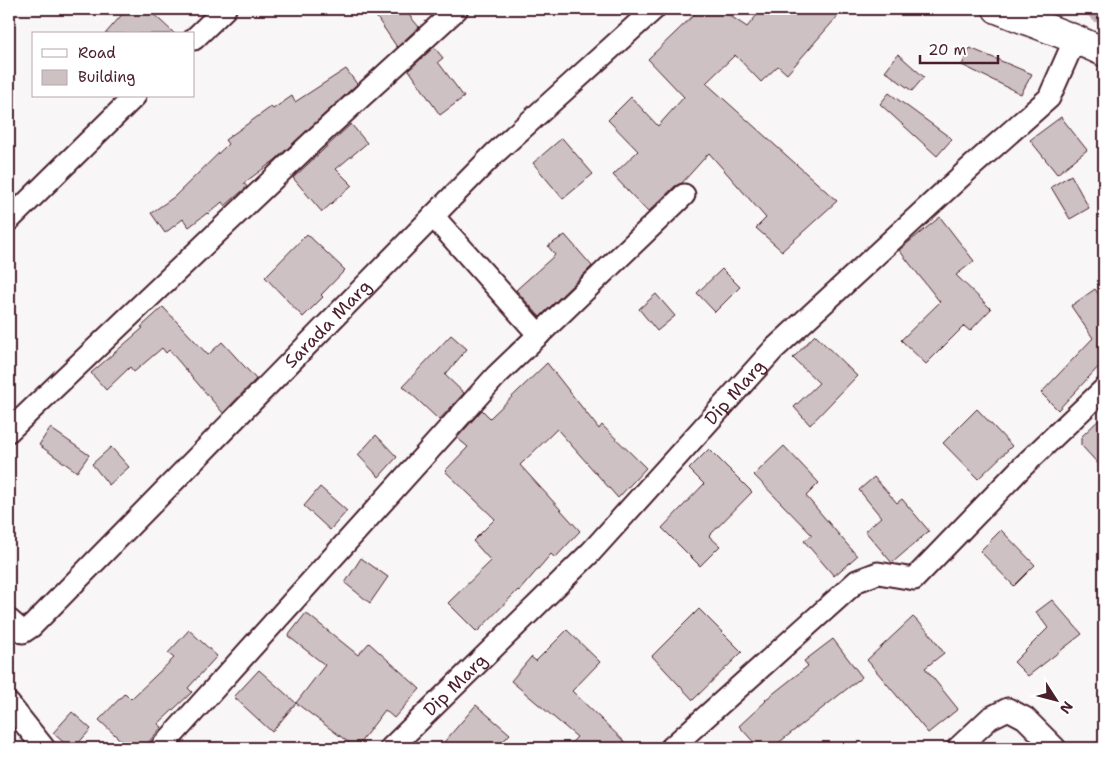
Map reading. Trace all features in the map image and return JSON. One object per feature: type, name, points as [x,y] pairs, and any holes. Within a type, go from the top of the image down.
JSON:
[{"type":"main road","points":[[997,9],[1104,52]]},
{"type":"street","points":[[195,38],[225,9]]},
{"type":"street","points":[[9,431],[312,142],[457,9]]},
{"type":"street","name":"Sarada Marg","points":[[9,620],[23,632],[32,626],[494,154],[654,9]]},
{"type":"street","name":"Dip Marg","points":[[391,748],[591,552],[774,349],[970,168],[1049,98],[1075,39]]},
{"type":"street","points":[[9,220],[133,98]]},
{"type":"street","points":[[161,748],[496,376],[684,195]]},
{"type":"street","points":[[433,216],[539,335]]},
{"type":"street","points":[[671,748],[857,581],[878,573],[914,579],[1020,468],[1104,389]]},
{"type":"street","points":[[9,704],[44,748]]},
{"type":"street","points":[[958,748],[990,718],[1008,709],[1025,718],[1055,748]]},
{"type":"building","points":[[127,9],[148,9],[173,32],[107,32]]},
{"type":"building","points":[[371,9],[404,9],[419,27],[397,47]]},
{"type":"building","points":[[700,9],[720,9],[747,27],[762,9],[844,9],[787,74],[778,66],[761,82],[735,55],[706,83],[837,201],[782,251],[756,228],[766,218],[709,153],[682,183],[675,186],[648,212],[613,175],[638,151],[608,120],[631,97],[658,126],[684,97],[648,59]]},
{"type":"building","points":[[434,47],[443,58],[438,62],[464,97],[440,115],[409,70]]},
{"type":"building","points":[[970,48],[1032,74],[1021,94],[962,65]]},
{"type":"building","points":[[898,54],[924,77],[912,91],[885,71]]},
{"type":"building","points":[[346,69],[357,84],[275,160],[244,183],[247,187],[225,206],[222,202],[189,227],[183,219],[165,233],[151,213],[174,197],[228,144],[225,140],[271,107],[273,109],[292,96],[295,102]]},
{"type":"building","points":[[889,93],[952,139],[937,156],[880,104]]},
{"type":"building","points":[[1061,117],[1087,150],[1057,174],[1030,140]]},
{"type":"building","points":[[351,124],[367,143],[336,169],[352,185],[322,212],[293,178]]},
{"type":"building","points":[[562,138],[593,174],[563,199],[533,163]]},
{"type":"building","points":[[1071,175],[1089,208],[1070,219],[1051,187]]},
{"type":"building","points":[[940,217],[974,261],[956,275],[991,309],[970,331],[964,326],[926,364],[901,340],[940,302],[899,250]]},
{"type":"building","points":[[307,234],[345,270],[321,295],[323,297],[303,317],[265,277]]},
{"type":"building","points":[[565,235],[592,266],[540,317],[516,290],[555,255],[548,246]]},
{"type":"building","points":[[722,269],[740,287],[715,312],[697,293]]},
{"type":"building","points":[[1095,289],[1104,302],[1104,361],[1058,410],[1041,393],[1093,338],[1071,306]]},
{"type":"building","points":[[656,294],[675,316],[657,331],[639,309]]},
{"type":"building","points":[[163,307],[208,355],[222,342],[256,379],[223,413],[169,350],[166,353],[162,348],[134,372],[130,367],[106,390],[91,373],[143,328],[141,327]]},
{"type":"building","points":[[451,335],[467,349],[445,375],[464,393],[439,420],[403,386]]},
{"type":"building","points":[[815,335],[857,376],[810,425],[794,407],[819,383],[793,358]]},
{"type":"building","points":[[547,363],[599,429],[602,425],[646,468],[618,498],[557,429],[520,465],[580,531],[555,558],[551,554],[519,591],[477,632],[448,603],[491,561],[473,541],[495,519],[445,471],[468,447],[457,438],[482,410],[490,418]]},
{"type":"building","points":[[977,409],[1012,446],[978,479],[943,443]]},
{"type":"building","points":[[1104,415],[1104,470],[1081,445],[1081,437]]},
{"type":"building","points":[[50,428],[89,455],[77,472],[39,445]]},
{"type":"building","points":[[376,435],[397,457],[379,477],[358,455]]},
{"type":"building","points":[[784,446],[819,483],[806,496],[857,556],[834,576],[804,541],[812,535],[754,475]]},
{"type":"building","points":[[111,447],[129,467],[109,485],[92,464]]},
{"type":"building","points":[[709,449],[752,492],[709,536],[720,546],[700,566],[662,528],[704,484],[689,469]]},
{"type":"building","points":[[874,477],[897,503],[902,499],[929,531],[892,563],[865,531],[881,517],[859,490]]},
{"type":"building","points":[[320,487],[347,511],[330,530],[304,506]]},
{"type":"building","points":[[1001,530],[1035,565],[1014,586],[980,551]]},
{"type":"building","points":[[361,558],[388,577],[370,603],[345,583]]},
{"type":"building","points":[[1052,600],[1082,634],[1028,676],[1014,662],[1048,628],[1036,612]]},
{"type":"building","points":[[699,609],[742,652],[693,700],[652,656]]},
{"type":"building","points":[[306,613],[358,655],[369,643],[420,689],[394,718],[385,710],[356,748],[296,703],[325,665],[288,636]]},
{"type":"building","points":[[913,617],[928,631],[944,653],[925,668],[958,709],[928,733],[867,660]]},
{"type":"building","points":[[189,630],[217,656],[188,688],[192,692],[158,724],[162,727],[143,748],[129,748],[99,720],[125,693],[131,699],[174,658],[168,653]]},
{"type":"building","points":[[567,630],[600,662],[572,691],[631,748],[566,748],[577,737],[511,681],[531,657],[536,661]]},
{"type":"building","points":[[833,639],[862,677],[772,748],[759,748],[739,726],[765,700],[808,666],[804,661]]},
{"type":"building","points":[[259,670],[296,703],[272,732],[234,697]]},
{"type":"building","points":[[476,705],[510,734],[497,748],[439,748]]},
{"type":"building","points":[[72,712],[91,729],[74,748],[70,748],[53,733]]}]
